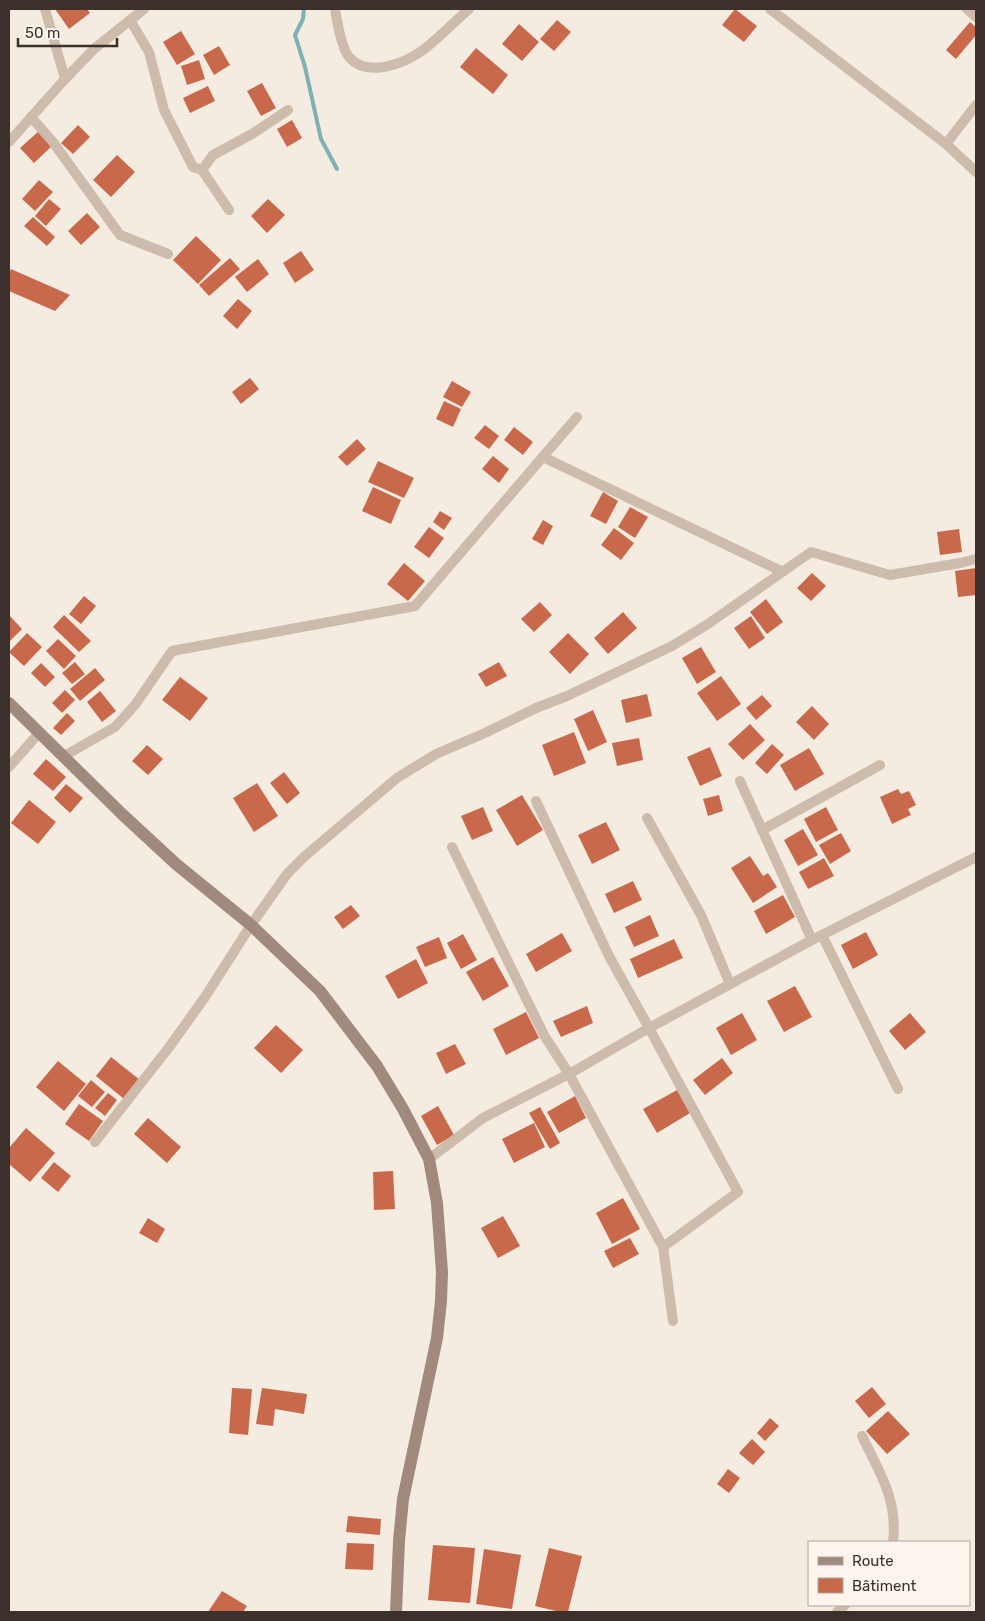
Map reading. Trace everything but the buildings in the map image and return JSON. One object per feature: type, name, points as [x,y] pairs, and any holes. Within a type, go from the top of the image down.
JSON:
[{"type":"street","points":[[45,9],[65,79]]},
{"type":"street","points":[[9,142],[65,79],[94,50],[144,9]]},
{"type":"street","points":[[335,9],[348,55],[358,65],[371,68],[398,62],[422,51],[469,9]]},
{"type":"street","points":[[770,9],[946,144],[976,172]]},
{"type":"street","points":[[967,9],[976,17]]},
{"type":"street","points":[[130,20],[149,52],[164,110],[193,168],[202,170],[229,210]]},
{"type":"street","points":[[946,144],[976,105]]},
{"type":"street","points":[[202,170],[213,155],[252,134],[288,110]]},
{"type":"street","points":[[31,117],[53,142],[120,235],[168,254]]},
{"type":"street","points":[[64,756],[115,727],[135,705],[172,651],[414,606],[577,417]]},
{"type":"street","points":[[543,457],[781,572]]},
{"type":"street","points":[[95,1142],[170,1046],[205,997],[251,925],[293,868],[397,778],[436,754],[492,730],[536,708],[567,696],[672,646],[708,624],[811,552],[890,575],[976,559]]},
{"type":"street","points":[[9,703],[38,734],[64,756],[122,814],[176,864],[251,925],[320,991],[377,1066],[403,1109],[429,1159],[437,1203],[442,1272],[441,1301],[437,1338],[404,1499],[399,1541],[396,1612]]},
{"type":"street","points":[[9,767],[38,734]]},
{"type":"street","points":[[762,830],[880,765]]},
{"type":"street","points":[[740,781],[812,940]]},
{"type":"street","points":[[536,801],[609,956],[738,1192],[663,1247]]},
{"type":"street","points":[[648,818],[701,915],[730,984]]},
{"type":"street","points":[[452,847],[544,1035],[569,1074],[663,1247],[674,1321]]},
{"type":"street","points":[[429,1159],[483,1118],[569,1074],[649,1028],[822,934],[976,857]]},
{"type":"street","points":[[822,934],[898,1090]]},
{"type":"street","points":[[862,1436],[888,1489],[894,1514],[893,1541]]},
{"type":"waterway","points":[[304,9],[303,19],[295,35],[305,67],[321,139],[337,169]]}]
